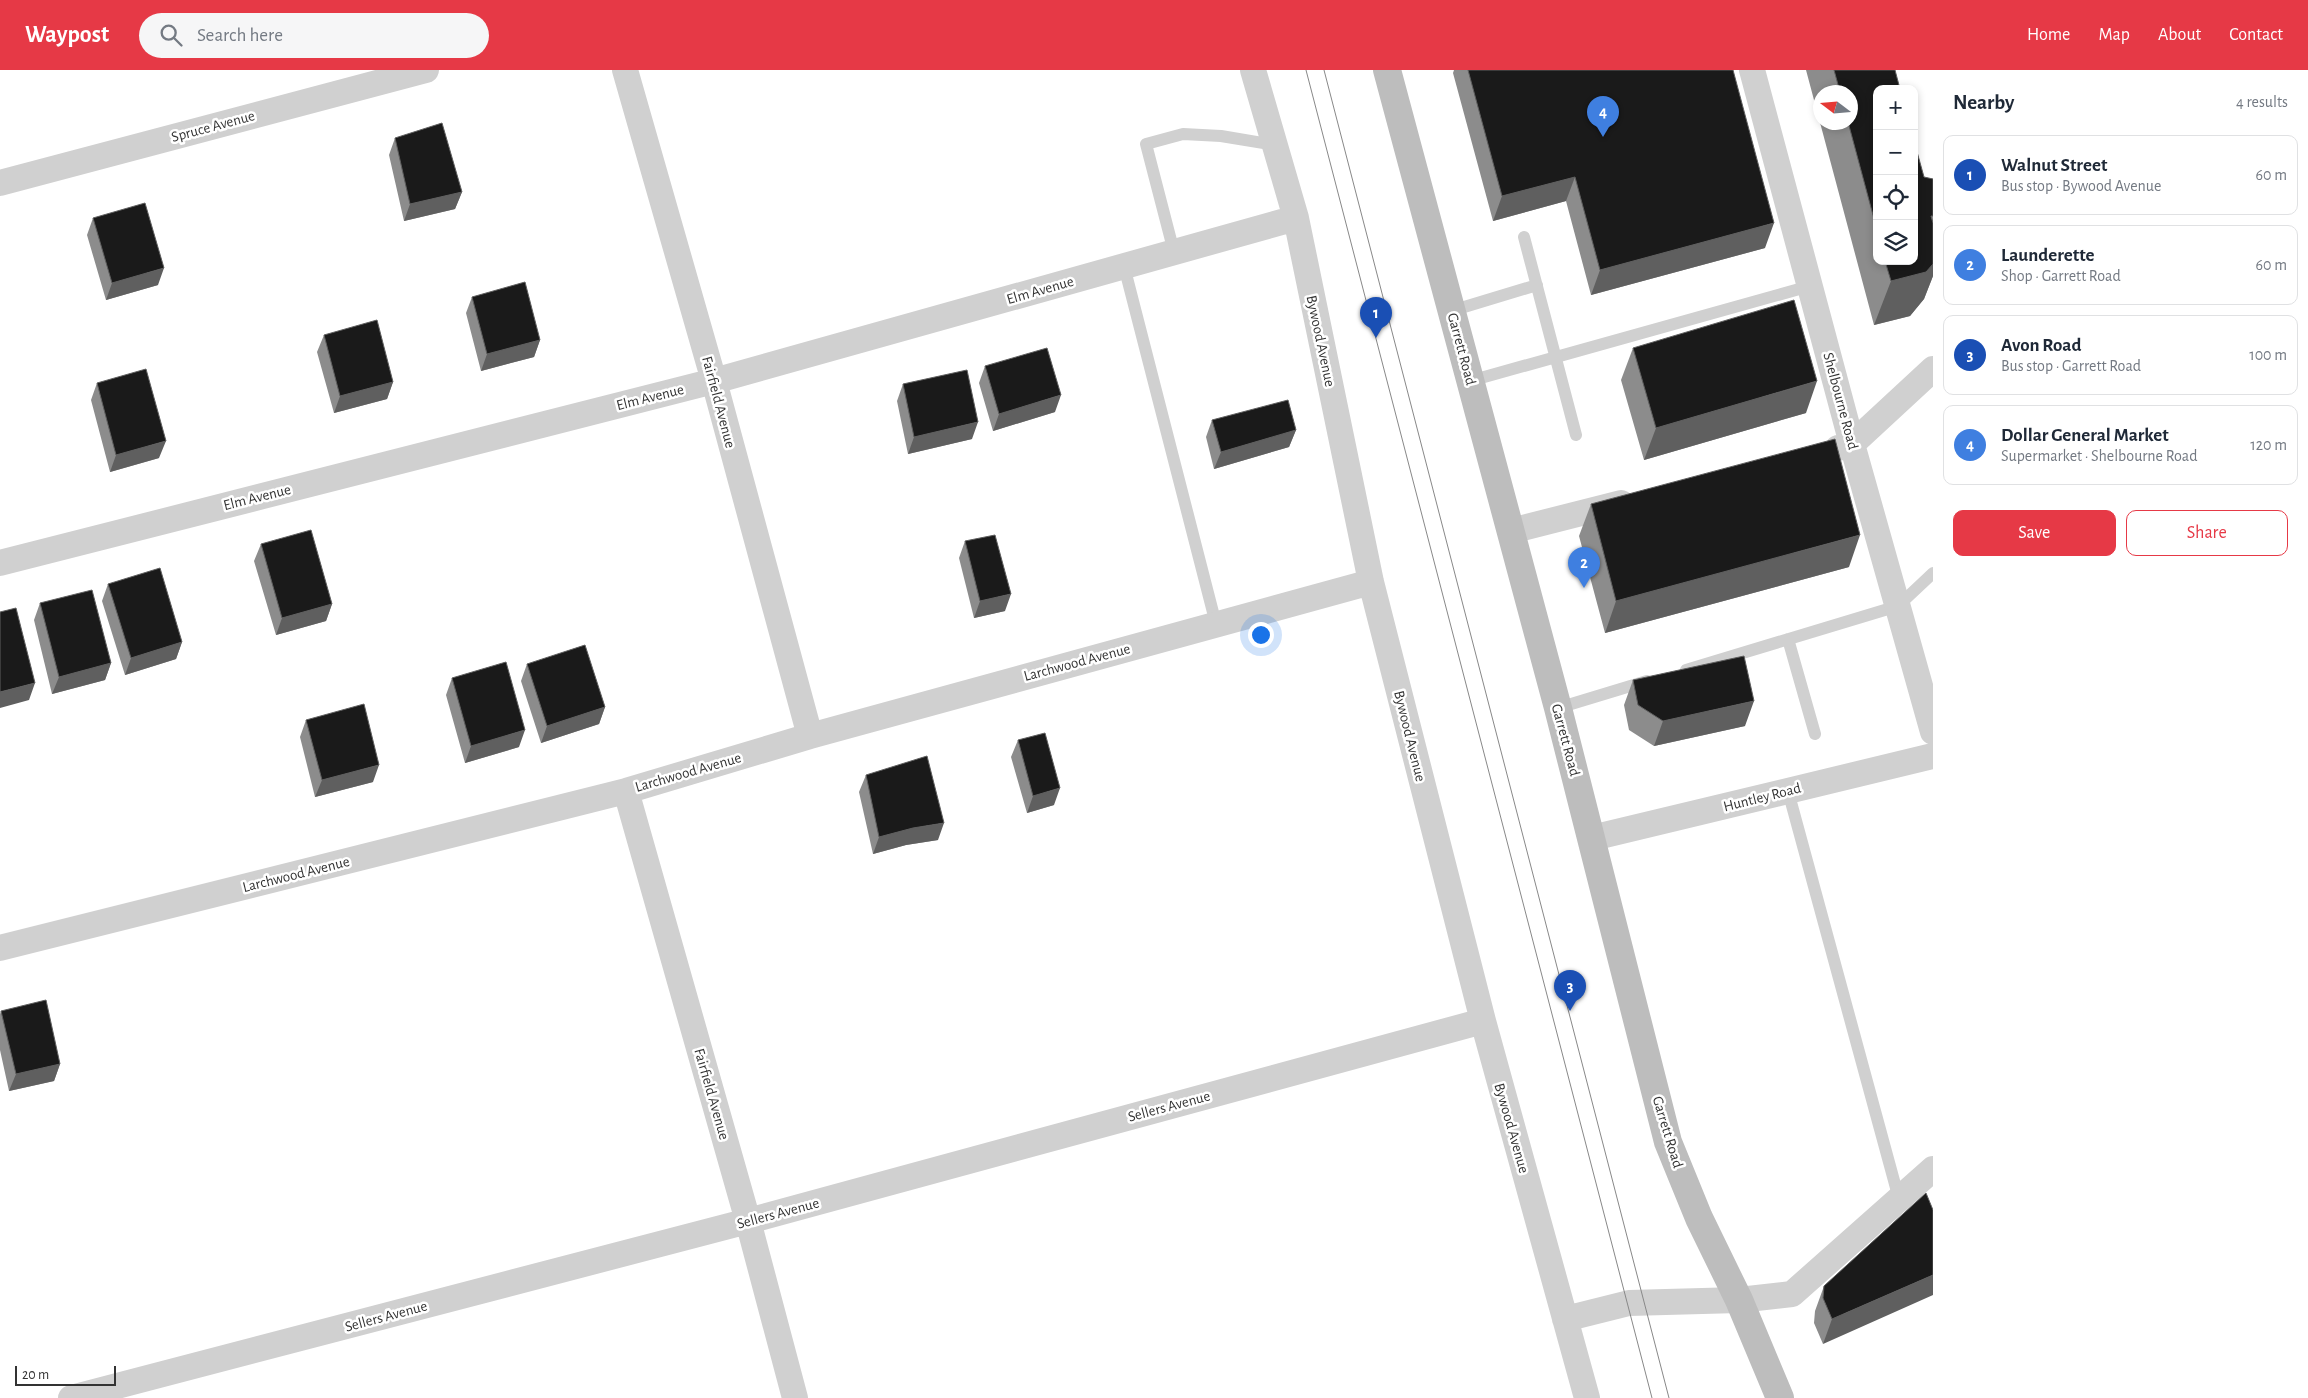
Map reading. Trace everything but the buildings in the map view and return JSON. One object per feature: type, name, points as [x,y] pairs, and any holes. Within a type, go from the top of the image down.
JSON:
[{"type":"main road","name":"Garrett Road","points":[[1387,70],[1558,708],[1668,1142],[1699,1218],[1739,1300],[1780,1398]]},
{"type":"street","name":"Spruce Avenue","points":[[0,183],[426,70]]},
{"type":"street","name":"Fairfield Avenue","points":[[625,70],[714,381],[810,736]]},
{"type":"street","name":"Shelbourne Road","points":[[1752,70],[1852,444],[1933,732]]},
{"type":"street","name":"Bywood Avenue","points":[[1255,71],[1296,218],[1371,582],[1482,1021],[1587,1398]]},
{"type":"street","name":"Elm Avenue","points":[[0,563],[714,381],[1296,218]]},
{"type":"street","points":[[1814,454],[1852,444],[1933,370]]},
{"type":"street","points":[[1511,531],[1644,498]]},
{"type":"street","name":"Larchwood Avenue","points":[[0,948],[626,790],[810,736],[1371,582]]},
{"type":"street","name":"Huntley Road","points":[[1592,838],[1933,756]]},
{"type":"street","name":"Fairfield Avenue","points":[[626,790],[748,1221],[795,1398]]},
{"type":"street","name":"Sellers Avenue","points":[[71,1398],[748,1221],[1482,1021]]},
{"type":"street","points":[[1565,1318],[1629,1303],[1739,1300],[1792,1294],[1911,1196],[1933,1169]]},
{"type":"lane","points":[[1174,252],[1146,144],[1183,134],[1221,136],[1275,145]]},
{"type":"lane","points":[[1524,237],[1576,435]]},
{"type":"lane","points":[[1124,266],[1216,624]]},
{"type":"lane","points":[[1451,310],[1536,285]]},
{"type":"lane","points":[[1470,381],[1810,286]]},
{"type":"lane","points":[[1678,672],[1898,606],[1933,573]]},
{"type":"lane","points":[[1788,639],[1815,734]]},
{"type":"lane","points":[[1558,708],[1659,678]]},
{"type":"lane","points":[[1788,791],[1911,1196]]},
{"type":"tram line","points":[[1306,70],[1652,1398]]},
{"type":"tram line","points":[[1324,70],[1669,1398]]},
{"type":"place","name":"Dollar General Market","points":[[1603,137]]},
{"type":"place","name":"Walnut Street","points":[[1376,338]]},
{"type":"place","name":"Launderette","points":[[1584,588]]},
{"type":"place","name":"Avon Road","points":[[1570,1011]]}]
